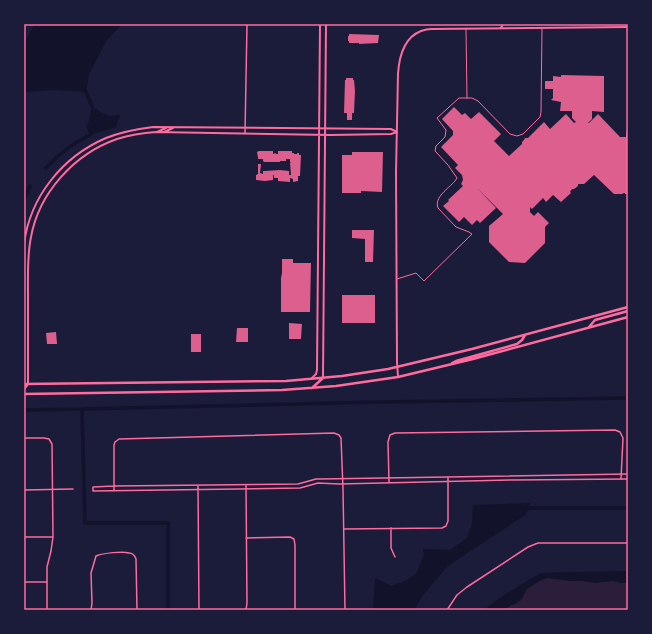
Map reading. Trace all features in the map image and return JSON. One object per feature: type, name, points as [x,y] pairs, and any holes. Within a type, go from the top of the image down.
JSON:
[{"type":"main road","points":[[24,384],[286,381],[354,374],[397,367],[628,308]]},
{"type":"main road","points":[[588,328],[595,320],[628,311]]},
{"type":"main road","points":[[24,394],[276,390],[336,386],[398,377],[450,365],[628,317]]},
{"type":"main road","points":[[450,365],[456,360],[517,344],[525,335]]},
{"type":"main road","points":[[312,388],[324,377]]},
{"type":"main road","points":[[24,389],[28,384]]},
{"type":"street","points":[[245,133],[247,24]]},
{"type":"street","points":[[312,378],[317,368],[320,24]]},
{"type":"street","points":[[324,377],[326,24]]},
{"type":"street","points":[[499,24],[501,28]]},
{"type":"street","points":[[501,28],[503,24]]},
{"type":"street","points":[[398,377],[396,280],[397,132],[399,63],[401,52],[406,44],[412,36],[421,31],[431,29],[628,27]]},
{"type":"street","points":[[24,244],[34,207],[44,188],[58,172],[71,159],[94,144],[126,131],[153,127],[174,127],[391,129],[397,132]]},
{"type":"street","points":[[156,132],[167,127]]},
{"type":"street","points":[[164,133],[174,127]]},
{"type":"street","points":[[28,384],[29,253],[31,237],[39,209],[51,189],[62,176],[90,152],[118,138],[156,132],[391,134],[397,132]]},
{"type":"street","points":[[389,482],[388,442],[390,435],[395,433],[614,430],[620,432],[623,438],[621,479]]},
{"type":"street","points":[[114,490],[114,445],[119,439],[334,433],[339,435],[341,438],[343,479],[345,610]]},
{"type":"street","points":[[24,438],[49,439],[52,444],[52,551],[47,567],[47,610]]},
{"type":"street","points":[[628,474],[316,479],[298,484],[114,486],[93,487],[93,491],[300,488],[318,483],[343,484],[448,481],[628,480]]},
{"type":"street","points":[[344,529],[442,528],[446,526],[448,521],[448,477]]},
{"type":"street","points":[[198,485],[199,610]]},
{"type":"street","points":[[246,485],[246,610]]},
{"type":"street","points":[[24,490],[73,489]]},
{"type":"street","points":[[391,528],[391,548],[395,557]]},
{"type":"street","points":[[24,538],[52,537]]},
{"type":"street","points":[[246,538],[290,537],[294,539],[295,610]]},
{"type":"street","points":[[447,610],[457,595],[467,587],[528,547],[538,543],[628,543]]},
{"type":"street","points":[[91,610],[91,573],[96,556],[103,553],[129,552],[134,555],[136,559],[137,610]]},
{"type":"street","points":[[24,582],[46,582]]},
{"type":"lane","points":[[466,28],[467,98]]},
{"type":"lane","points":[[396,280],[416,273],[424,281],[472,234],[456,227],[438,208],[438,198],[457,178],[456,174],[435,151],[436,146],[445,137],[446,130],[437,118],[459,98],[472,98],[478,101],[510,134],[517,136],[523,134],[540,117],[541,112],[542,28]]},
{"type":"shaded area","points":[[35,24],[122,24],[107,40],[89,74],[86,92],[55,90],[24,92],[24,43]]},
{"type":"shaded area","points":[[92,106],[110,116],[120,115],[116,127],[90,135],[86,127],[89,121]]},
{"type":"shaded area","points":[[530,503],[525,515],[448,566],[423,595],[414,610],[373,610],[375,578],[391,586],[405,581],[416,574],[424,555],[423,549],[450,550],[466,539],[472,525],[473,505]]},
{"type":"shaded area","points":[[628,571],[627,583],[614,581],[596,583],[548,578],[541,580],[527,589],[521,600],[505,610],[484,610],[501,597],[542,573]]},
{"type":"shaded area","points":[[548,578],[571,581],[628,582],[628,610],[505,610],[519,602],[530,586]]},
{"type":"building","points":[[349,34],[379,35],[378,43],[349,43]]},
{"type":"building","points":[[561,75],[604,76],[604,112],[592,111],[592,119],[588,123],[598,114],[620,137],[626,137],[628,129],[628,194],[614,194],[594,175],[584,184],[578,184],[578,186],[572,189],[570,192],[571,193],[561,202],[553,195],[546,202],[543,198],[532,209],[530,207],[530,212],[534,216],[538,212],[549,223],[545,227],[545,243],[525,263],[509,262],[489,242],[489,226],[503,214],[477,188],[496,208],[480,223],[477,220],[472,225],[464,217],[459,222],[443,206],[463,186],[461,184],[463,180],[462,175],[455,168],[458,165],[441,147],[453,135],[453,131],[442,119],[454,107],[462,115],[465,113],[471,119],[479,112],[501,134],[494,141],[509,156],[522,144],[525,138],[528,138],[544,122],[550,129],[566,114],[574,123],[576,122],[572,118],[572,111],[560,111],[561,102],[551,100],[553,98],[553,89],[545,89],[545,81],[553,81],[553,76],[561,77]]},
{"type":"building","points":[[346,78],[353,78],[354,80],[354,113],[352,113],[352,120],[347,120],[347,113],[344,113]]},
{"type":"building","points":[[273,151],[273,154],[278,154],[278,151],[292,151],[294,154],[299,153],[299,155],[301,155],[300,176],[298,176],[298,181],[293,182],[293,179],[290,178],[290,182],[278,181],[278,178],[274,178],[274,175],[273,180],[256,180],[256,175],[258,174],[258,164],[261,164],[260,173],[263,174],[263,171],[280,170],[289,171],[289,175],[291,175],[290,159],[280,162],[264,162],[263,159],[258,159],[257,152]]},
{"type":"building","points":[[352,152],[383,152],[382,192],[361,191],[361,193],[342,193],[342,155],[352,155]]},
{"type":"building","points":[[352,230],[374,230],[373,262],[365,262],[365,239],[352,238]]},
{"type":"building","points":[[282,259],[293,259],[293,263],[311,263],[310,312],[281,312]]},
{"type":"building","points":[[342,295],[375,295],[375,323],[342,323]]},
{"type":"building","points":[[289,323],[302,324],[301,339],[289,339]]},
{"type":"building","points":[[237,328],[248,328],[248,342],[236,342]]},
{"type":"building","points":[[56,332],[57,344],[47,344],[46,333]]},
{"type":"building","points":[[191,334],[201,334],[201,352],[191,352]]},
{"type":"waterway","points":[[86,92],[92,106]]},
{"type":"waterway","points":[[46,168],[66,149],[90,135]]},
{"type":"waterway","points":[[24,199],[30,186]]},
{"type":"waterway","points":[[24,410],[628,398]]},
{"type":"waterway","points":[[82,409],[85,523],[168,523],[168,610]]},
{"type":"waterway","points":[[524,511],[530,508],[628,508]]}]
